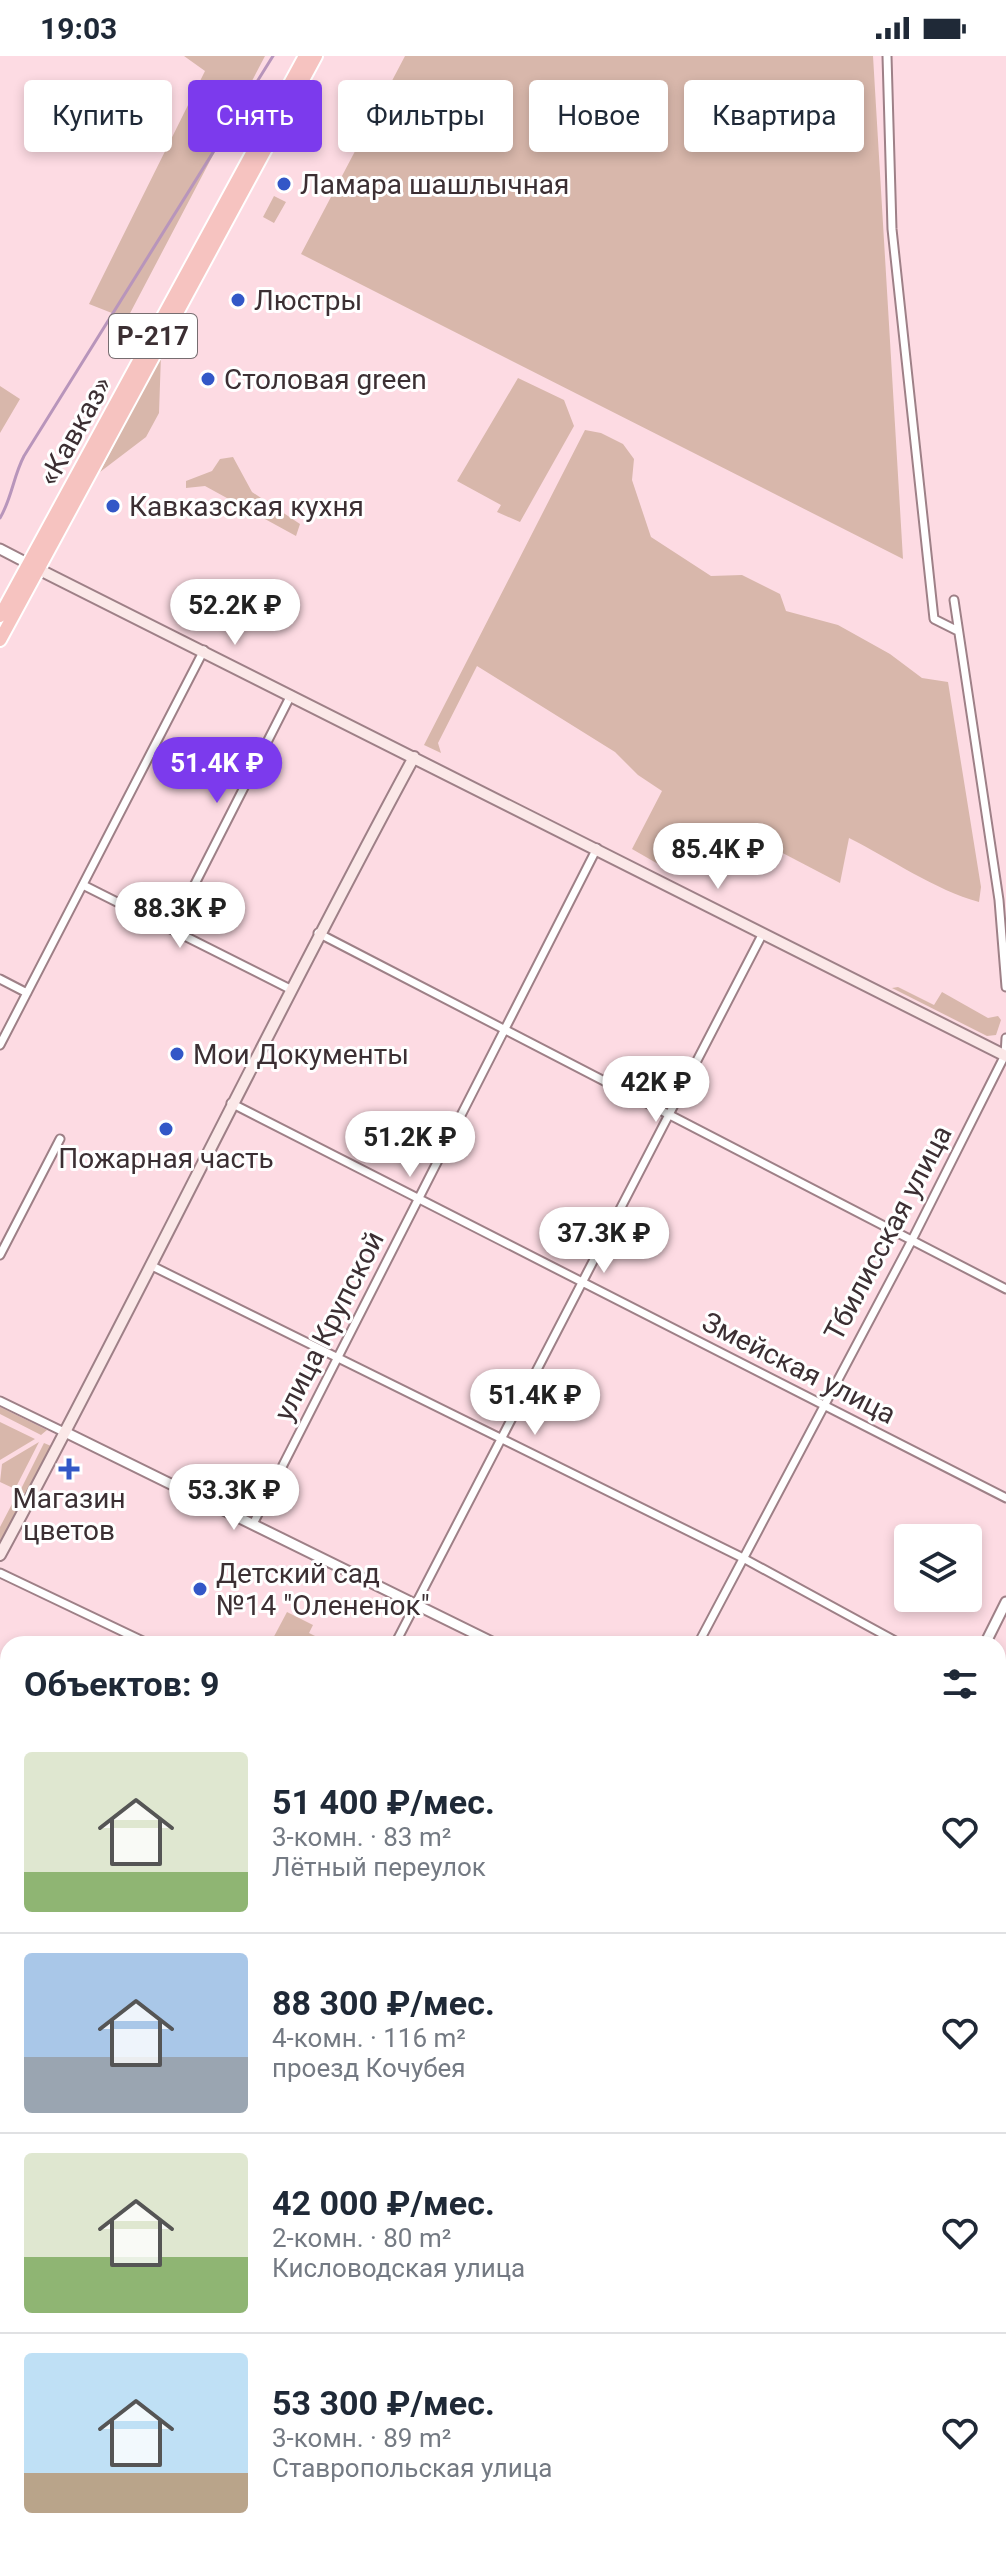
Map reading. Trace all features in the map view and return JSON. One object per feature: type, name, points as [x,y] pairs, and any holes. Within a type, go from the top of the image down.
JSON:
[{"type":"highway","name":"«Кавказ»","points":[[0,616],[34,567],[305,56]]},
{"type":"highway","name":"Р-217","points":[[0,640],[34,567],[316,56]]},
{"type":"main road","points":[[34,567],[1005,1056]]},
{"type":"main road","points":[[0,1555],[67,1433],[318,933],[414,757]]},
{"type":"street","points":[[887,56],[892,229],[934,619],[958,631]]},
{"type":"street","points":[[0,549],[34,567]]},
{"type":"street","points":[[954,600],[999,900],[1006,987]]},
{"type":"street","points":[[0,1045],[204,650]]},
{"type":"street","points":[[172,929],[291,695]]},
{"type":"street","name":"улица Крупской","points":[[253,1524],[597,848]]},
{"type":"street","points":[[83,885],[290,989]]},
{"type":"street","points":[[318,933],[507,1028],[1006,1289]]},
{"type":"street","points":[[399,1636],[763,933]]},
{"type":"street","points":[[0,979],[27,993]]},
{"type":"street","points":[[1005,1056],[1006,1038]]},
{"type":"street","name":"Тбилисская улица","points":[[702,1636],[821,1406],[912,1240],[1005,1056]]},
{"type":"street","name":"Змейская улица","points":[[231,1103],[584,1280],[821,1406],[1006,1498]]},
{"type":"street","points":[[0,1255],[60,1139]]},
{"type":"street","points":[[150,1265],[743,1558],[886,1636]]},
{"type":"street","points":[[0,1401],[480,1636]]},
{"type":"street","points":[[0,1573],[132,1636]]},
{"type":"street","points":[[989,1636],[1006,1602]]},
{"type":"shaded area","points":[[184,56],[265,56],[252,80],[201,80],[205,71]]},
{"type":"shaded area","points":[[405,56],[873,56],[903,559],[301,254],[355,152],[513,152],[513,80],[392,80]]},
{"type":"shaded area","points":[[188,105],[188,152],[215,152],[127,319],[89,304],[165,152],[172,152],[172,137]]},
{"type":"shaded area","points":[[274,196],[286,202],[274,223],[263,217]]},
{"type":"shaded area","points":[[161,355],[159,413],[146,437],[100,472]]},
{"type":"shaded area","points":[[518,378],[564,400],[574,426],[520,522],[497,512],[501,505],[457,481]]},
{"type":"shaded area","points":[[0,386],[20,399],[0,433]]},
{"type":"shaded area","points":[[585,430],[601,433],[623,444],[634,459],[632,480],[651,537],[711,576],[742,575],[780,594],[786,611],[838,625],[890,654],[922,678],[948,682],[981,887],[979,902],[930,882],[849,838],[840,883],[727,824],[697,874],[672,872],[632,849],[662,791],[638,775],[615,752],[477,666],[438,743],[441,753],[424,745]]},
{"type":"shaded area","points":[[233,457],[252,492],[300,524],[296,536],[205,486],[186,488],[186,481],[212,471],[220,459]]},
{"type":"shaded area","points":[[898,987],[934,1005],[942,992],[988,1018],[998,1016],[1001,1020],[996,1035],[987,1036],[892,988]]},
{"type":"shaded area","points":[[0,1407],[47,1430],[41,1435],[0,1414]]},
{"type":"shaded area","points":[[0,1422],[35,1439],[0,1460]]},
{"type":"shaded area","points":[[39,1442],[15,1489],[0,1482],[2,1464]]},
{"type":"shaded area","points":[[44,1443],[51,1446],[27,1495],[20,1491]]},
{"type":"shaded area","points":[[12,1504],[20,1508],[0,1545],[0,1527]]},
{"type":"shaded area","points":[[287,1612],[313,1625],[309,1633],[315,1636],[274,1636]]},
{"type":"waterway","points":[[0,518],[24,456],[273,56]]},
{"type":"place","name":"Ламара шашлычная","points":[[284,184]]},
{"type":"place","name":"Люстры","points":[[238,300]]},
{"type":"place","name":"Столовая green","points":[[208,379]]},
{"type":"place","name":"Кавказская кухня","points":[[113,506]]},
{"type":"place","name":"Мои Документы","points":[[177,1054]]},
{"type":"place","name":"Пожарная часть","points":[[166,1129]]},
{"type":"place","name":"Магазин цветов","points":[[69,1469]]},
{"type":"place","name":"Детский сад №14 \"Олененок\"","points":[[200,1589]]}]
